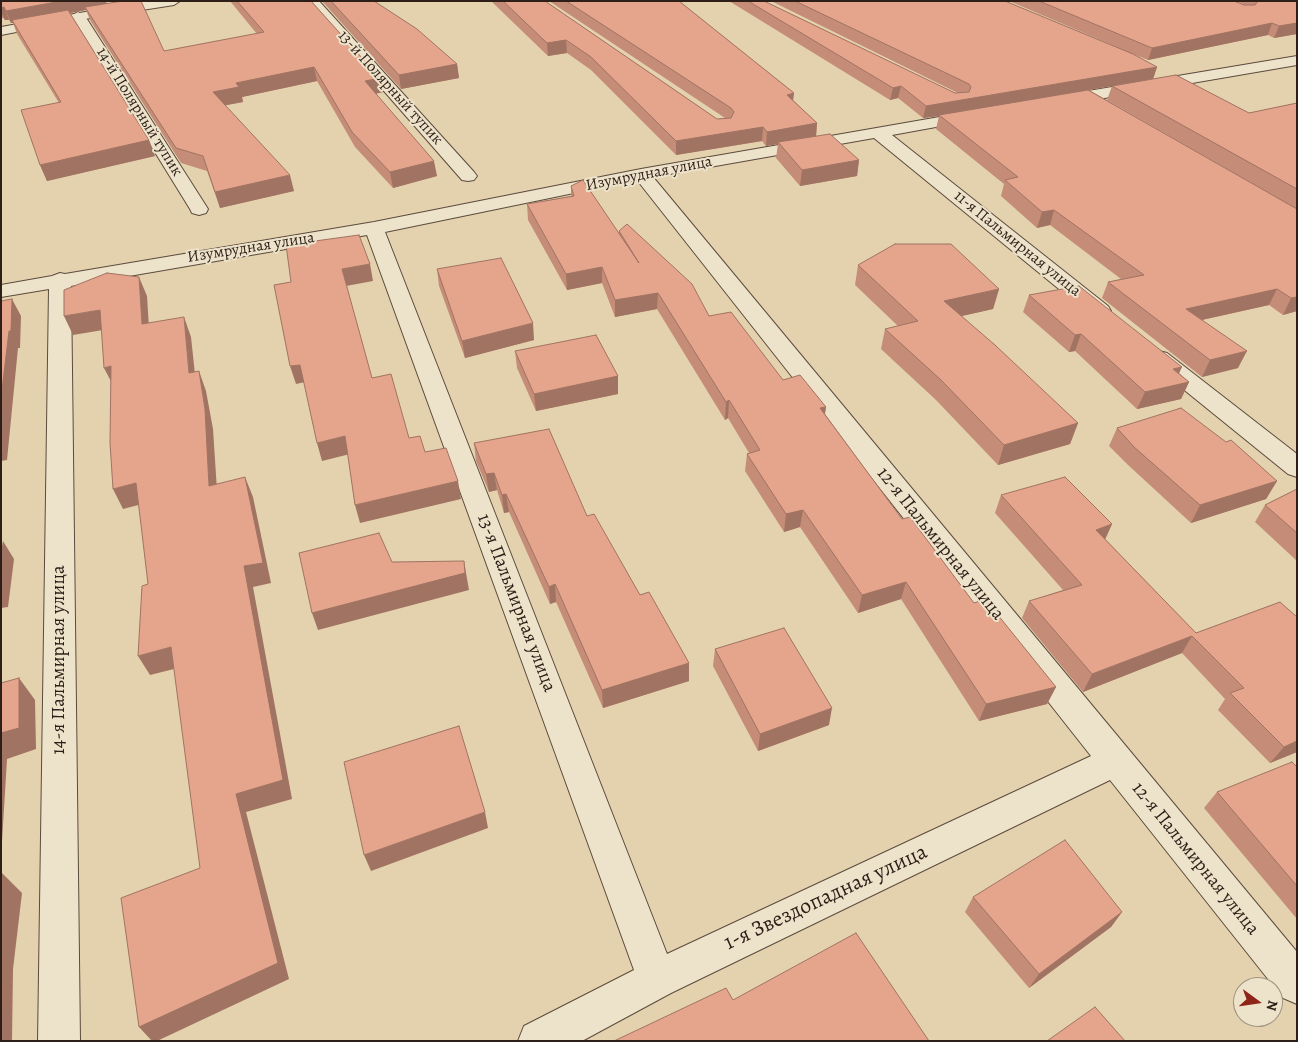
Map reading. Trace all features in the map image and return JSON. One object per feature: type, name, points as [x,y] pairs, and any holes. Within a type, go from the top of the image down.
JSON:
[{"type":"street","points":[[112,1],[128,8]]},
{"type":"street","points":[[1,31],[78,16],[174,1]]},
{"type":"street","name":"13-й Полярный тупик","points":[[311,1],[468,176]]},
{"type":"street","name":"14-й Полярный тупик","points":[[78,16],[199,209]]},
{"type":"street","points":[[1039,104],[1267,65],[1293,68]]},
{"type":"street","points":[[1086,96],[1112,111]]},
{"type":"street","name":"Изумрудная улица","points":[[1,291],[60,279],[374,228],[641,174],[992,112]]},
{"type":"street","name":"11-я Пальмирная улица","points":[[878,133],[1118,325]]},
{"type":"street","name":"12-я Пальмирная улица","points":[[641,174],[1297,984]]},
{"type":"street","name":"13-я Пальмирная улица","points":[[374,228],[657,979]]},
{"type":"street","name":"14-я Пальмирная улица","points":[[59,1041],[60,279]]},
{"type":"street","points":[[1142,344],[1297,468]]},
{"type":"street","name":"1-я Звездопадная улица","points":[[539,1041],[657,979],[1115,761]]},
{"type":"building","points":[[1,1],[62,1],[6,11],[4,7],[1,8]]},
{"type":"building","points":[[123,1],[141,1],[164,51],[264,32],[237,1],[311,1],[380,78],[365,81],[434,161],[390,172],[352,132],[314,67],[236,83],[239,87],[213,92],[290,175],[215,192],[203,156],[176,148],[85,7]]},
{"type":"building","points":[[331,1],[374,1],[417,29],[457,64],[399,75]]},
{"type":"building","points":[[503,1],[545,1],[717,119],[731,118],[734,112],[731,108],[566,1],[679,1],[794,93],[787,95],[817,123],[767,132],[763,127],[676,141],[591,57],[566,40],[547,43]]},
{"type":"building","points":[[748,1],[764,1],[955,93],[969,92],[971,87],[969,84],[795,1],[1005,1],[1133,54],[1157,67],[926,106],[901,86],[893,88]]},
{"type":"building","points":[[1039,1],[1234,1],[1244,5],[1255,5],[1258,1],[1297,1],[1297,23],[1279,26],[1272,23],[1152,48]]},
{"type":"building","points":[[68,10],[149,140],[40,165],[21,110],[61,102],[12,20]]},
{"type":"building","points":[[1176,75],[1249,113],[1297,103],[1297,189],[1112,86]]},
{"type":"building","points":[[1088,90],[1297,209],[1297,297],[1291,298],[1277,289],[1186,309],[1247,351],[1210,360],[1108,282],[1144,275],[1054,210],[1042,212],[1005,180],[1018,177],[939,115]]},
{"type":"building","points":[[830,134],[859,160],[802,170],[778,142]]},
{"type":"building","points":[[583,180],[639,263],[619,231],[627,224],[692,284],[709,316],[731,312],[783,380],[800,375],[826,407],[820,408],[902,519],[910,517],[974,603],[985,599],[1056,687],[986,704],[906,582],[862,595],[803,510],[786,514],[747,454],[760,450],[729,400],[726,402],[658,293],[615,300],[602,267],[566,274],[527,204],[574,196],[571,186]]},
{"type":"building","points":[[359,235],[370,264],[342,269],[372,378],[391,374],[409,438],[420,436],[425,452],[446,448],[458,481],[355,505],[345,436],[317,443],[300,365],[290,366],[274,285],[291,282],[286,245]]},
{"type":"building","points":[[895,244],[951,244],[999,289],[944,301],[995,345],[1078,423],[1004,445],[941,380],[885,329],[918,321],[858,265]]},
{"type":"building","points":[[501,258],[533,323],[462,341],[437,269]]},
{"type":"building","points":[[107,273],[139,277],[142,324],[184,317],[189,373],[199,371],[205,409],[209,486],[245,477],[263,563],[244,566],[283,780],[236,794],[278,963],[139,1027],[121,898],[200,868],[171,647],[138,656],[142,586],[148,584],[136,483],[113,489],[110,443],[111,366],[104,368],[100,310],[64,316],[64,290]]},
{"type":"building","points":[[1079,286],[1182,367],[1173,369],[1189,382],[1145,392],[1081,334],[1075,335],[1029,295]]},
{"type":"building","points":[[12,299],[11,331],[9,331],[1,398],[1,301]]},
{"type":"building","points":[[596,335],[618,376],[534,394],[515,351]]},
{"type":"building","points":[[1181,408],[1226,442],[1231,440],[1277,481],[1200,505],[1134,447],[1117,428]]},
{"type":"building","points":[[549,429],[587,516],[594,514],[640,595],[649,592],[689,663],[602,690],[555,584],[549,587],[506,494],[502,495],[494,473],[486,474],[474,443]]},
{"type":"building","points":[[1065,477],[1112,524],[1096,530],[1196,633],[1280,602],[1297,617],[1297,741],[1284,747],[1230,693],[1244,688],[1192,636],[1092,674],[1029,601],[1082,585],[1001,495]]},
{"type":"building","points":[[1297,489],[1297,533],[1265,505]]},
{"type":"building","points":[[379,533],[392,562],[464,561],[465,573],[312,613],[299,553]]},
{"type":"building","points":[[784,628],[832,708],[760,734],[715,649]]},
{"type":"building","points":[[19,678],[19,728],[1,733],[1,683]]},
{"type":"building","points":[[459,726],[485,812],[364,855],[344,762]]},
{"type":"building","points":[[1292,762],[1297,767],[1297,886],[1217,792]]},
{"type":"building","points":[[1065,840],[1122,912],[1039,974],[973,897]]},
{"type":"building","points":[[856,933],[929,1041],[614,1041],[726,988],[733,1000]]},
{"type":"building","points":[[1095,1007],[1125,1041],[1047,1041]]}]
